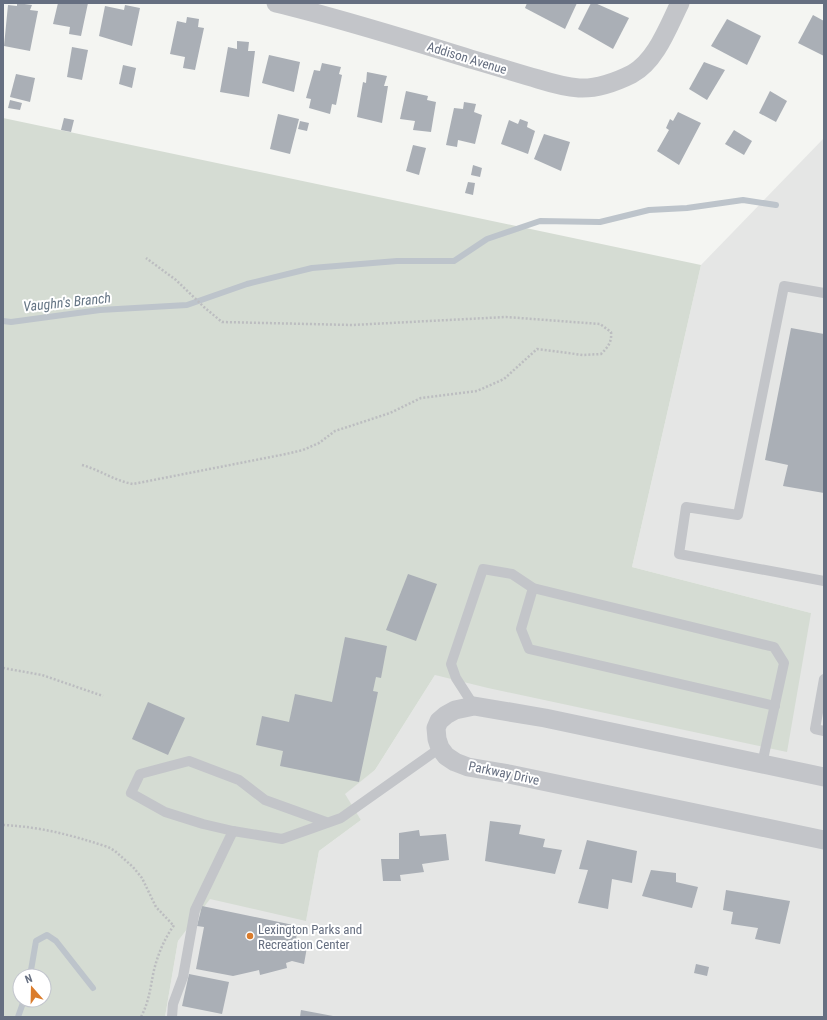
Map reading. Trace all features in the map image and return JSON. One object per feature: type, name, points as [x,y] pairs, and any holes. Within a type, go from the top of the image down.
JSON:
[{"type":"street","name":"Addison Avenue","points":[[276,3],[334,17],[527,76],[580,88],[598,86],[618,81],[633,74],[645,65],[652,56],[680,3]]},
{"type":"street","points":[[440,748],[436,728],[439,721],[455,710],[474,706],[545,718],[824,777]]},
{"type":"street","name":"Parkway Drive","points":[[440,748],[446,756],[455,762],[468,767],[509,774],[824,840]]},
{"type":"lane","points":[[824,293],[784,286],[738,515],[686,508],[679,554],[824,581]]},
{"type":"lane","points":[[474,706],[456,678],[452,664],[483,570],[512,574],[533,588],[774,647],[784,663],[762,764]]},
{"type":"lane","points":[[533,588],[521,629],[529,649],[775,706]]},
{"type":"lane","points":[[824,679],[815,729],[824,731]]},
{"type":"lane","points":[[326,822],[265,800],[239,780],[189,761],[140,774],[131,793],[165,812],[233,831],[282,839],[340,818],[440,748]]},
{"type":"lane","points":[[172,1017],[173,1004],[183,977],[195,910],[233,831]]},
{"type":"path","points":[[82,465],[96,469],[121,482],[133,484],[303,450],[335,432],[390,413],[421,398],[477,391],[504,380],[537,349],[583,355],[601,354],[610,344],[612,339],[611,332],[600,324],[591,322],[506,317],[352,325],[222,322],[176,280],[146,258]]},
{"type":"path","points":[[3,668],[42,674],[103,696]]},
{"type":"path","points":[[3,825],[29,826],[59,832],[108,847],[115,851],[133,866],[142,878],[156,907],[174,926]]},
{"type":"path","points":[[141,1017],[152,988],[154,969],[167,935],[182,916],[195,910]]},
{"type":"shaded area","points":[[3,118],[701,265],[632,567],[811,613],[787,752],[488,688],[435,675],[375,770],[345,794],[361,820],[319,851],[306,921],[210,899],[178,941],[165,1017],[3,1017]]},
{"type":"shaded area","points":[[824,138],[824,1017],[165,1017],[178,941],[210,898],[306,920],[319,851],[361,820],[344,794],[375,770],[435,675],[811,613],[632,567],[701,265]]},
{"type":"building","points":[[17,3],[32,5],[30,10],[38,11],[30,51],[4,46],[8,5],[17,6]]},
{"type":"building","points":[[58,3],[88,3],[81,36],[69,34],[70,27],[53,24]]},
{"type":"building","points":[[527,3],[577,3],[565,29],[525,8]]},
{"type":"building","points":[[591,3],[595,3],[629,18],[613,49],[578,29]]},
{"type":"building","points":[[125,5],[140,8],[132,46],[99,36],[105,6],[124,10]]},
{"type":"building","points":[[813,15],[824,21],[824,56],[798,43]]},
{"type":"building","points":[[187,17],[199,19],[198,27],[204,28],[195,70],[183,68],[185,57],[170,54],[177,21],[186,23]]},
{"type":"building","points":[[727,19],[761,36],[747,65],[711,46]]},
{"type":"building","points":[[237,41],[249,42],[248,51],[255,51],[249,97],[220,92],[228,47],[237,49]]},
{"type":"building","points":[[72,47],[88,50],[82,80],[67,77]]},
{"type":"building","points":[[269,55],[300,62],[294,92],[262,83]]},
{"type":"building","points":[[704,62],[725,70],[707,100],[689,89]]},
{"type":"building","points":[[322,63],[341,67],[339,74],[342,75],[336,105],[332,104],[330,114],[309,108],[311,99],[306,98],[314,70],[320,71]]},
{"type":"building","points":[[123,65],[136,68],[132,88],[119,84]]},
{"type":"building","points":[[367,72],[387,76],[384,86],[388,86],[382,123],[357,117],[363,82],[366,83]]},
{"type":"building","points":[[16,74],[35,78],[30,102],[10,97]]},
{"type":"building","points":[[406,91],[428,96],[427,100],[436,102],[431,132],[413,130],[415,121],[400,119]]},
{"type":"building","points":[[770,91],[787,101],[776,122],[759,113]]},
{"type":"building","points":[[10,100],[22,103],[20,110],[8,108]]},
{"type":"building","points":[[464,102],[476,104],[474,112],[482,115],[475,144],[458,140],[457,147],[446,145],[454,108],[463,109]]},
{"type":"building","points":[[678,112],[701,123],[679,165],[657,151],[669,130],[666,128],[670,119],[673,121]]},
{"type":"building","points":[[278,114],[299,119],[290,154],[270,149]]},
{"type":"building","points":[[64,118],[74,120],[71,132],[61,130]]},
{"type":"building","points":[[520,119],[528,122],[527,127],[535,131],[528,154],[501,144],[509,120],[518,124]]},
{"type":"building","points":[[300,121],[309,123],[307,131],[298,129]]},
{"type":"building","points":[[734,130],[752,141],[744,155],[725,144]]},
{"type":"building","points":[[544,134],[570,142],[561,171],[534,159]]},
{"type":"building","points":[[413,145],[426,148],[419,175],[406,171]]},
{"type":"building","points":[[473,165],[482,168],[480,177],[471,175]]},
{"type":"building","points":[[468,182],[475,183],[473,195],[465,193]]},
{"type":"building","points":[[791,328],[824,334],[824,493],[783,486],[788,465],[765,460]]},
{"type":"building","points":[[408,574],[437,584],[416,641],[386,630]]},
{"type":"building","points":[[345,637],[387,646],[381,678],[376,677],[373,691],[378,692],[359,782],[280,766],[283,751],[256,745],[262,716],[289,722],[295,694],[332,702]]},
{"type":"building","points":[[148,702],[185,718],[168,755],[132,739]]},
{"type":"building","points":[[490,821],[521,825],[519,834],[545,839],[543,847],[562,850],[555,874],[485,861]]},
{"type":"building","points":[[419,830],[420,836],[446,834],[449,860],[422,864],[424,872],[400,875],[401,881],[383,881],[381,859],[399,859],[399,833]]},
{"type":"building","points":[[587,840],[637,851],[632,883],[612,879],[608,909],[578,903],[588,870],[579,869]]},
{"type":"building","points":[[651,870],[676,873],[676,882],[698,887],[692,908],[642,896]]},
{"type":"building","points":[[726,890],[790,901],[780,944],[755,939],[758,928],[731,924],[733,912],[723,910]]},
{"type":"building","name":"Lexington Parks and Recreation Center","points":[[202,906],[298,926],[295,946],[307,947],[304,964],[292,961],[286,963],[287,968],[260,975],[259,970],[233,976],[196,969],[204,927],[197,926]]},
{"type":"building","points":[[696,964],[709,967],[707,976],[694,973]]},
{"type":"building","points":[[189,974],[229,982],[222,1014],[182,1006]]},
{"type":"building","points":[[301,1010],[333,1016],[333,1017],[300,1017]]},
{"type":"waterway","points":[[3,321],[11,322],[100,310],[187,305],[247,284],[312,268],[397,261],[454,261],[487,239],[540,221],[600,222],[649,210],[687,208],[743,200],[776,205]]},
{"type":"waterway","name":"Vaughn's Branch","points":[[31,968],[36,941],[47,935],[56,941],[93,988]]},
{"type":"waterway","name":"Vaughn's Branch","points":[[18,1017],[21,1008]]},
{"type":"place","name":"Lexington Parks and Recreation Center","points":[[250,936]]}]
